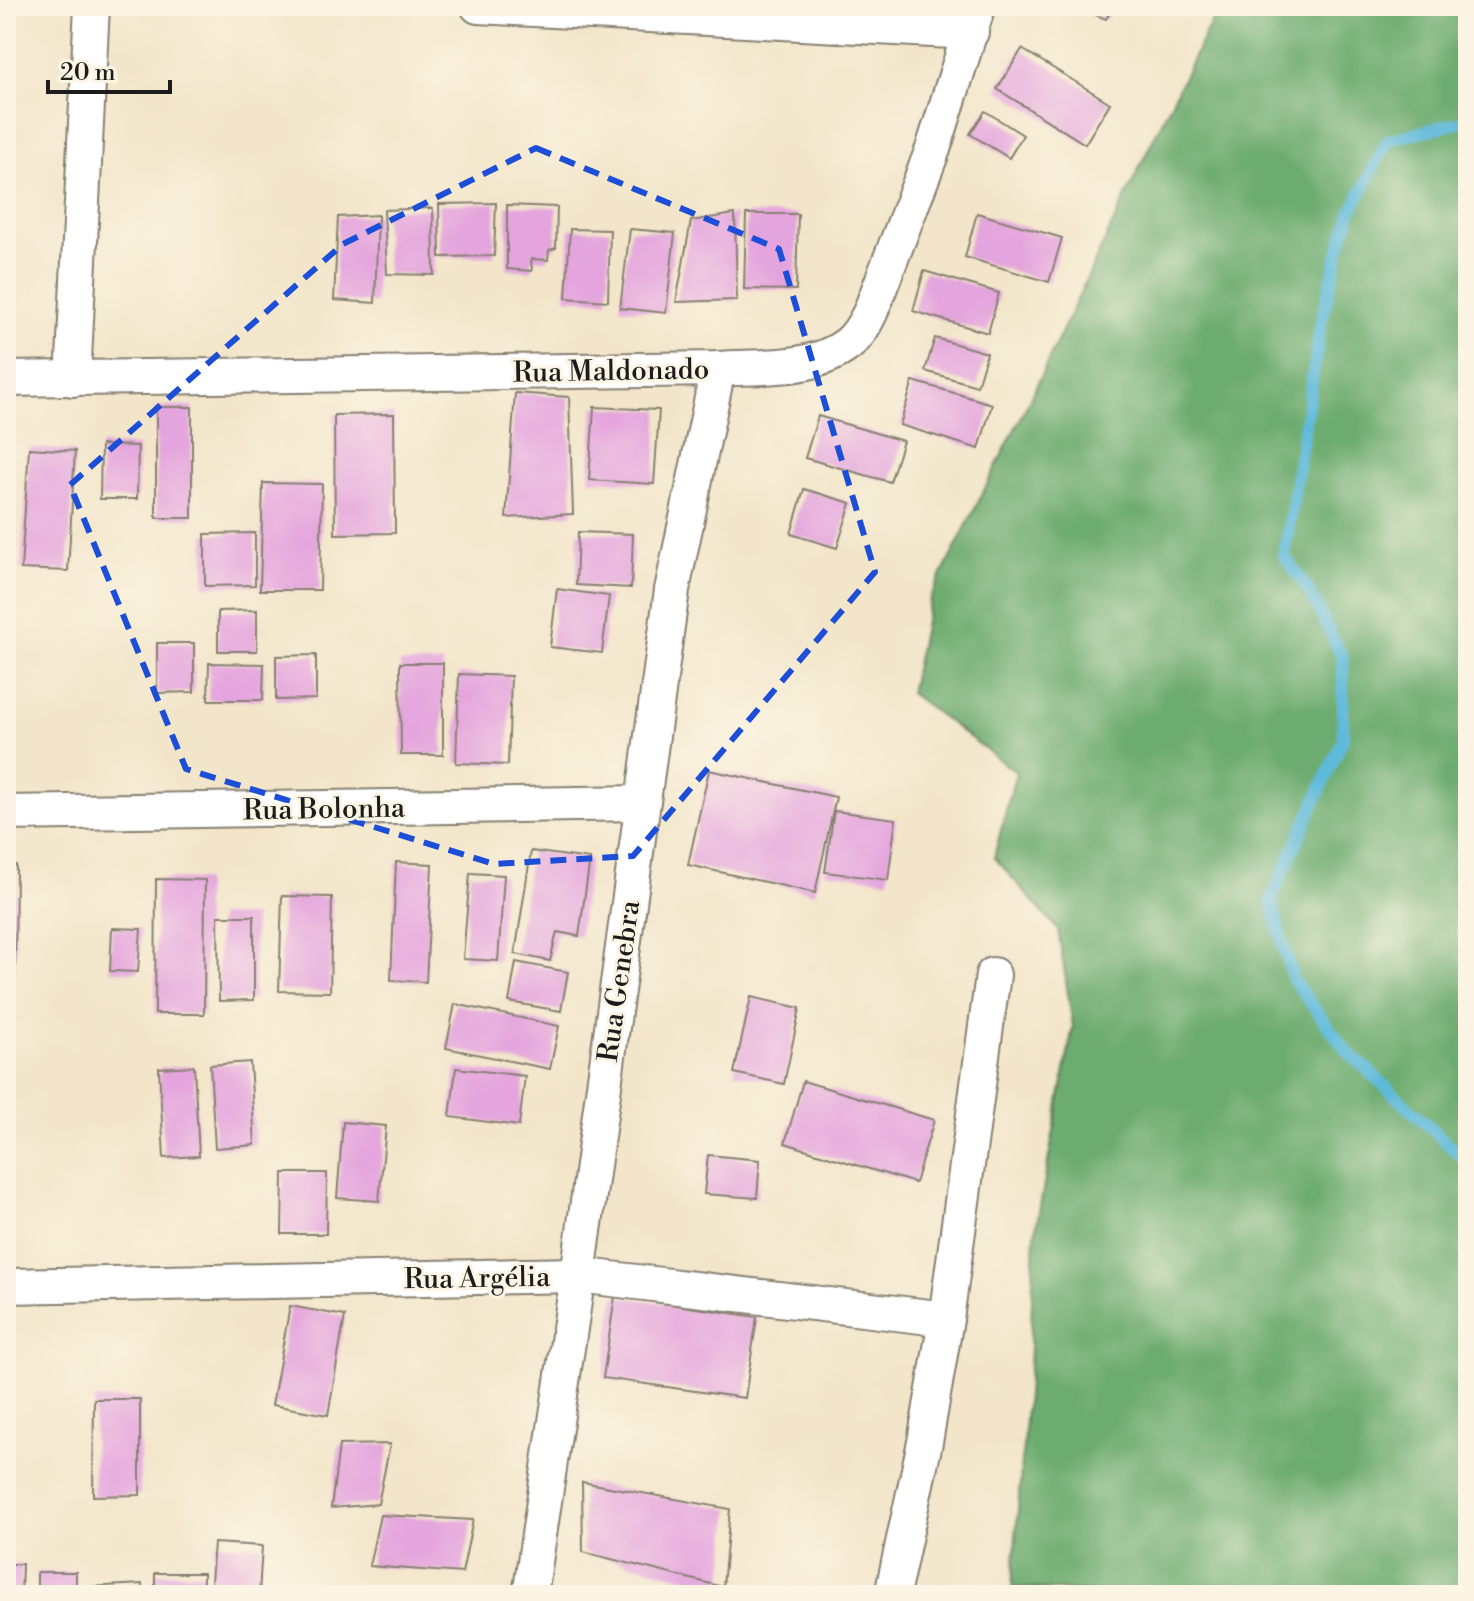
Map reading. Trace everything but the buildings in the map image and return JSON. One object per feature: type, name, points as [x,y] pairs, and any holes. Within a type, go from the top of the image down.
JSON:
[{"type":"street","points":[[73,379],[92,6]]},
{"type":"street","points":[[478,6],[974,19]]},
{"type":"street","name":"Rua Maldonado","points":[[6,379],[718,369],[806,362],[847,345],[859,333],[870,313],[933,149],[974,19]]},
{"type":"street","name":"Rua Genebra","points":[[530,1595],[578,1275],[672,590],[718,369]]},
{"type":"street","name":"Rua Bolonha","points":[[6,813],[642,803]]},
{"type":"street","points":[[892,1595],[925,1442],[946,1319],[993,975]]},
{"type":"street","name":"Rua Argélia","points":[[6,1286],[578,1275],[946,1319]]},
{"type":"highlighted area","points":[[536,148],[779,249],[875,572],[633,856],[494,864],[186,769],[70,485],[343,244]]},
{"type":"green space","points":[[1219,6],[1468,6],[1468,1595],[1129,1595],[1012,1587],[1029,1369],[1035,1234],[1073,1026],[1058,930],[994,857],[1016,772],[910,693],[930,598],[1030,399]]},
{"type":"waterway","points":[[1468,120],[1388,140],[1352,210],[1339,250],[1321,323],[1284,556],[1308,589],[1343,658],[1343,739],[1271,900],[1293,980],[1346,1050],[1461,1156],[1468,1166]]}]
